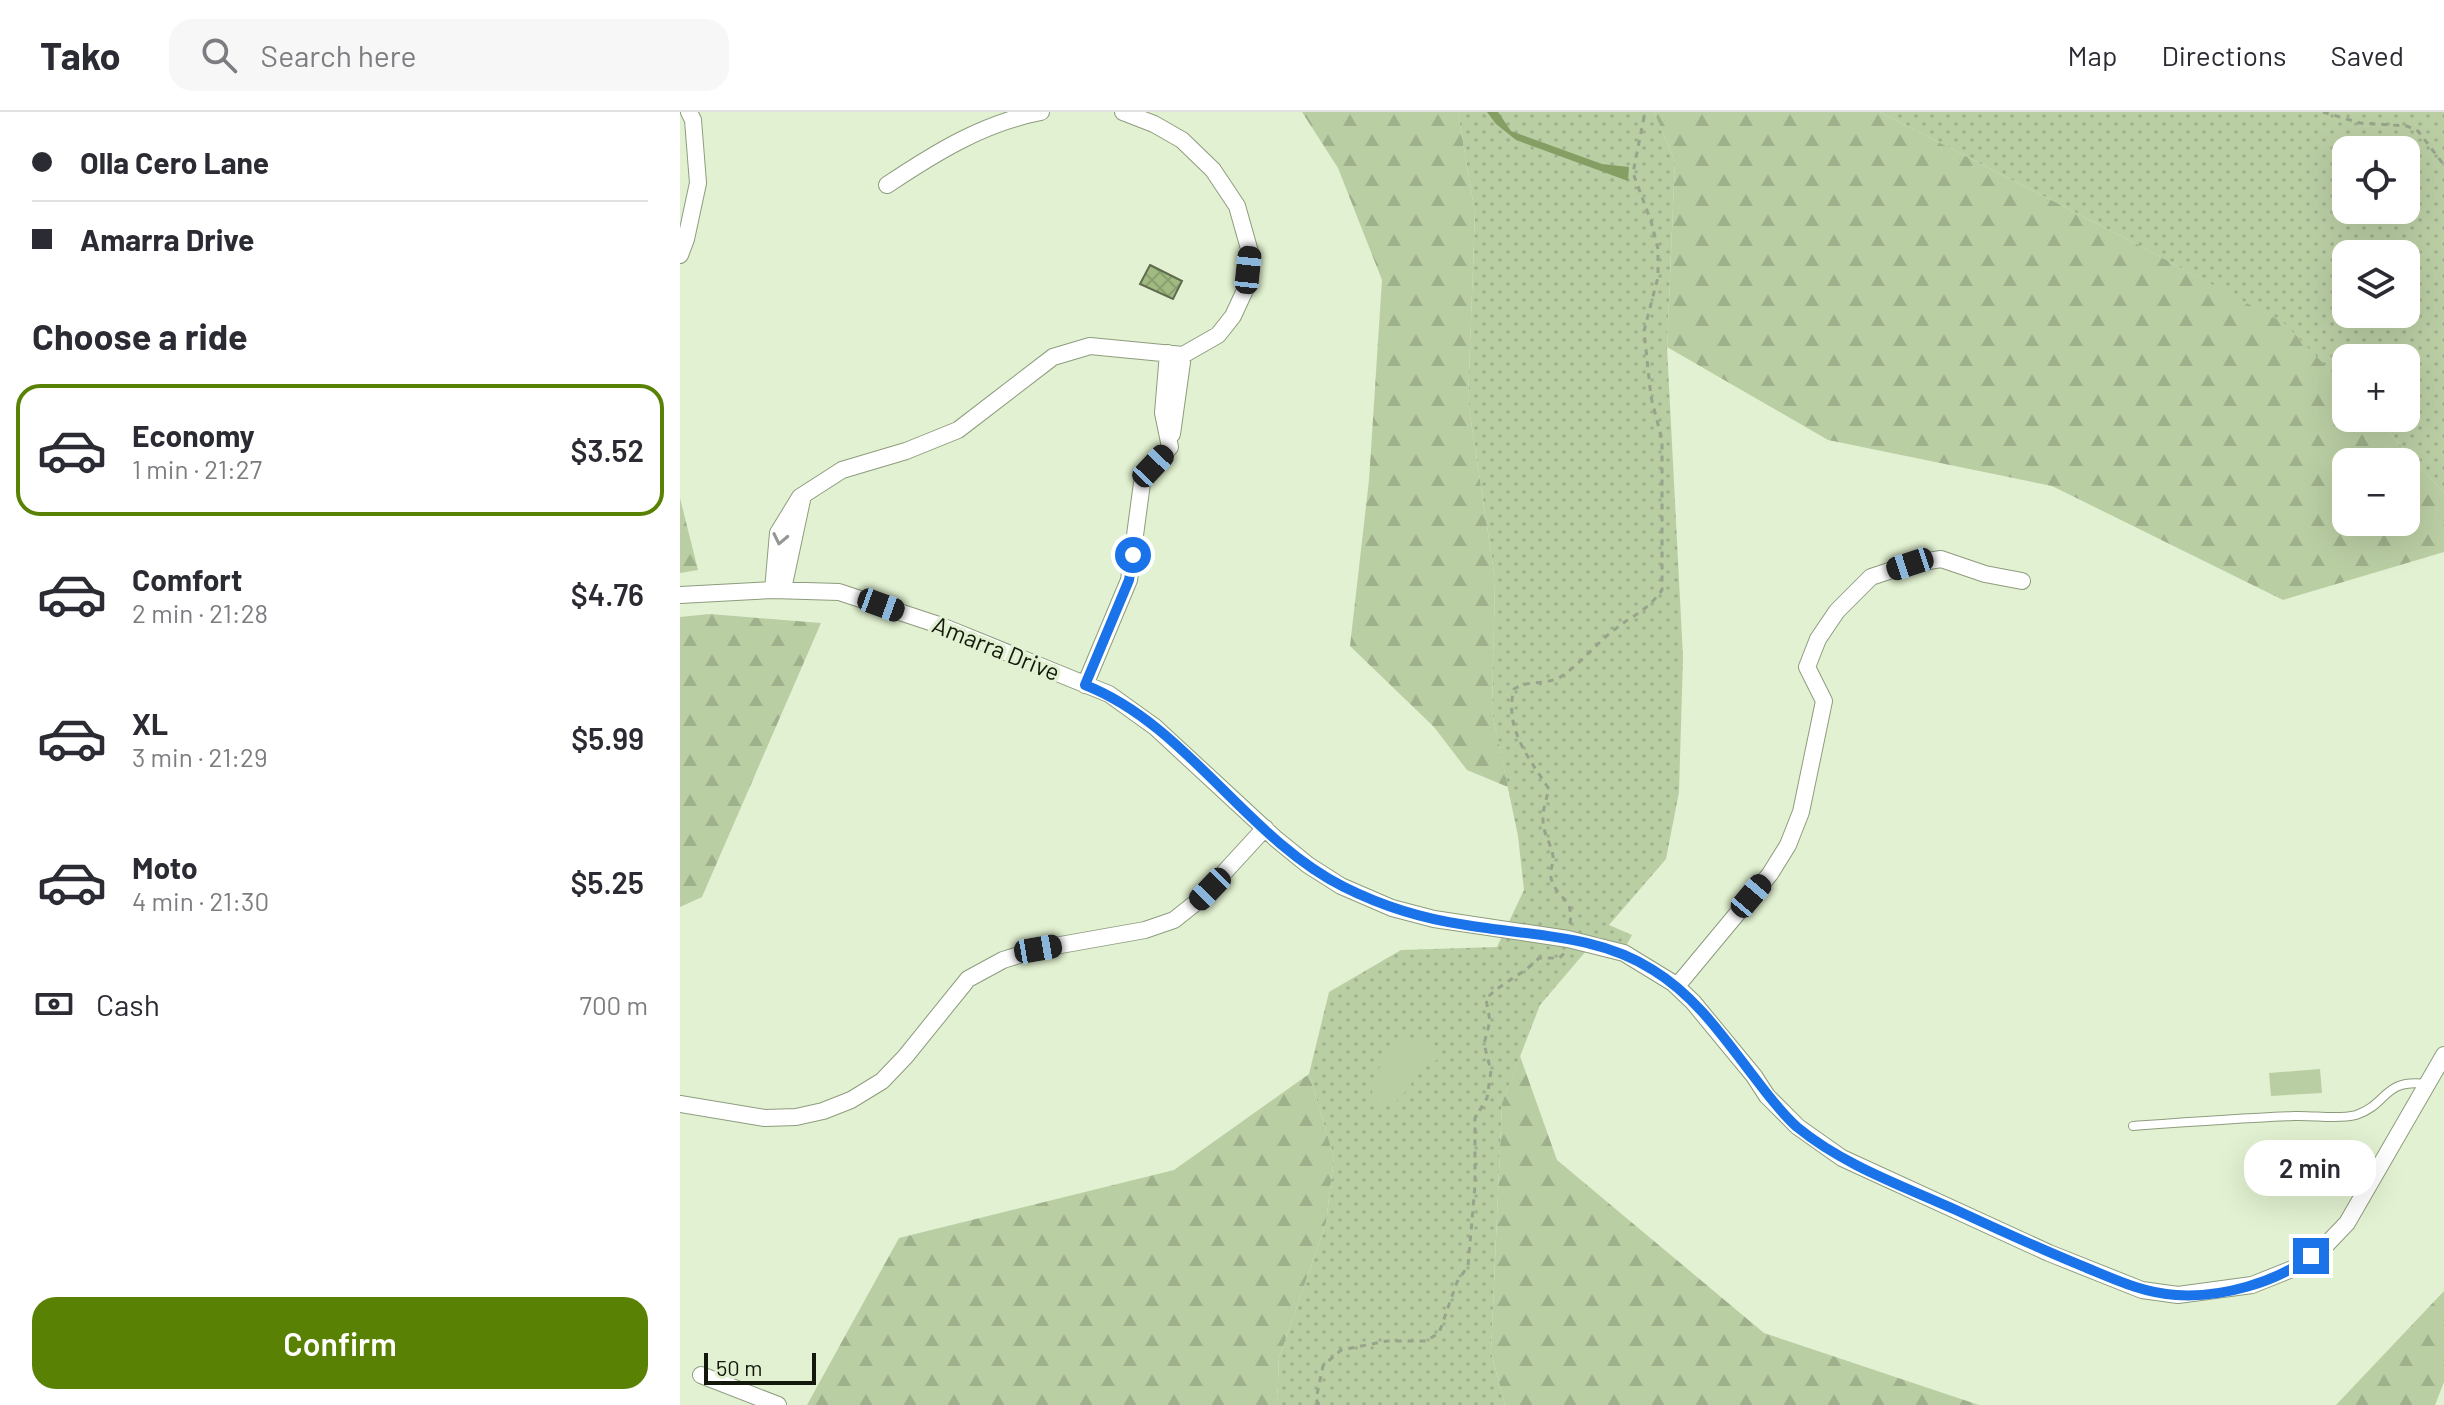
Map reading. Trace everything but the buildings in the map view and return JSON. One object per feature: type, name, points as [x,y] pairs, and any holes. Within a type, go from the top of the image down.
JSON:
[{"type":"street","points":[[680,255],[698,183],[693,120],[689,112]]},
{"type":"street","points":[[887,185],[953,143],[983,129],[1041,112]]},
{"type":"street","points":[[778,590],[804,494],[842,470],[906,451],[958,430],[1053,357],[1090,346],[1176,354],[1218,335],[1233,316],[1246,288],[1250,252],[1237,206],[1213,170],[1182,140],[1154,124],[1123,112]]},
{"type":"street","points":[[1085,685],[1129,580],[1142,483],[1170,447],[1163,413],[1176,354]]},
{"type":"street","points":[[1677,986],[1770,874],[1788,845],[1801,812],[1824,701],[1807,667],[1818,639],[1837,611],[1871,577],[1910,564],[1941,559],[1985,574],[2022,581]]},
{"type":"street","name":"Amarra Drive","points":[[680,595],[778,590],[839,592],[939,625],[1109,694],[1155,727],[1308,865],[1341,886],[1392,908],[1467,926],[1536,934],[1624,953],[1677,986],[1777,1107],[1798,1127],[1842,1158],[2049,1253],[2142,1290],[2178,1295],[2252,1285],[2297,1267],[2326,1245],[2347,1223],[2444,1055]]},
{"type":"street","points":[[680,1104],[765,1118],[823,1111],[851,1100],[882,1081],[968,979],[1003,960],[1038,949],[1145,930],[1174,920],[1198,901],[1265,828]]},
{"type":"street","points":[[701,1375],[778,1405]]},
{"type":"lane","points":[[2133,1126],[2260,1117],[2345,1117],[2370,1108],[2392,1087],[2409,1082],[2427,1084]]},
{"type":"path","points":[[1568,932],[1572,910],[1567,899],[1552,884],[1553,856],[1543,827],[1542,813],[1549,789],[1514,729],[1510,706],[1514,689],[1523,683],[1548,682],[1562,676],[1616,628],[1649,607],[1662,590],[1662,440],[1649,385],[1644,331],[1658,277],[1658,249],[1633,173],[1645,112]]},
{"type":"path","points":[[2323,112],[2360,123],[2407,126],[2418,131],[2444,165]]},
{"type":"path","points":[[1319,1405],[1316,1399],[1323,1366],[1341,1350],[1387,1341],[1426,1341],[1439,1333],[1457,1282],[1468,1266],[1475,1186],[1475,1118],[1487,1098],[1491,1071],[1484,1044],[1490,1021],[1486,999],[1493,991],[1523,974],[1539,958],[1559,958],[1566,951]]},
{"type":"green space","points":[[1302,112],[1458,112],[1475,213],[1468,401],[1495,579],[1492,712],[1508,787],[1467,770],[1434,727],[1350,646],[1369,480],[1382,280],[1338,168]]},
{"type":"green space","points":[[1458,112],[1654,112],[1675,161],[1667,347],[1683,657],[1679,792],[1666,859],[1609,925],[1632,935],[1626,946],[1598,937],[1540,1005],[1502,1103],[1491,1352],[1505,1405],[1277,1405],[1279,1358],[1326,1223],[1334,1157],[1309,1074],[1329,992],[1401,950],[1497,947],[1524,890],[1518,836],[1492,712],[1495,579],[1468,401],[1475,213]]},
{"type":"green space","points":[[1654,112],[1880,112],[2284,323],[2332,373],[2332,432],[2389,432],[2403,448],[2332,448],[2332,536],[2420,536],[2420,467],[2444,493],[2444,552],[2283,600],[2052,486],[1828,440],[1667,347],[1675,161]]},
{"type":"green space","points":[[1880,112],[2444,112],[2444,493],[2420,467],[2420,448],[2403,448],[2389,432],[2420,432],[2420,344],[2332,344],[2332,373],[2283,323]]},
{"type":"green space","points":[[680,498],[698,570],[680,573]]},
{"type":"green space","points":[[710,614],[821,623],[702,897],[680,907],[680,617]]},
{"type":"green space","points":[[1420,1036],[1434,1044],[1439,1059],[1419,1069],[1409,1088],[1392,1106],[1378,1105],[1372,1093],[1381,1064],[1401,1043]]},
{"type":"green space","points":[[1520,1056],[1557,1160],[1764,1333],[1979,1405],[1505,1405],[1491,1352],[1502,1103]]},
{"type":"green space","points":[[2320,1069],[2322,1093],[2271,1096],[2269,1073]]},
{"type":"green space","points":[[1309,1074],[1334,1157],[1326,1223],[1279,1358],[1277,1405],[807,1405],[899,1238],[1174,1170]]},
{"type":"green space","points":[[2444,1291],[2444,1382],[2435,1405],[2336,1405]]},
{"type":"shaded area","points":[[1487,112],[1498,112],[1511,131],[1602,164],[1629,167],[1628,181],[1516,140]]},
{"type":"route","points":[[1133,555],[1129,580],[1085,685],[1109,694],[1155,727],[1276,839],[1341,886],[1392,908],[1434,919],[1568,939],[1624,953],[1673,983],[1693,1002],[1767,1096],[1798,1127],[1842,1158],[2049,1253],[2142,1290],[2178,1295],[2252,1285],[2297,1267],[2311,1256]]}]
